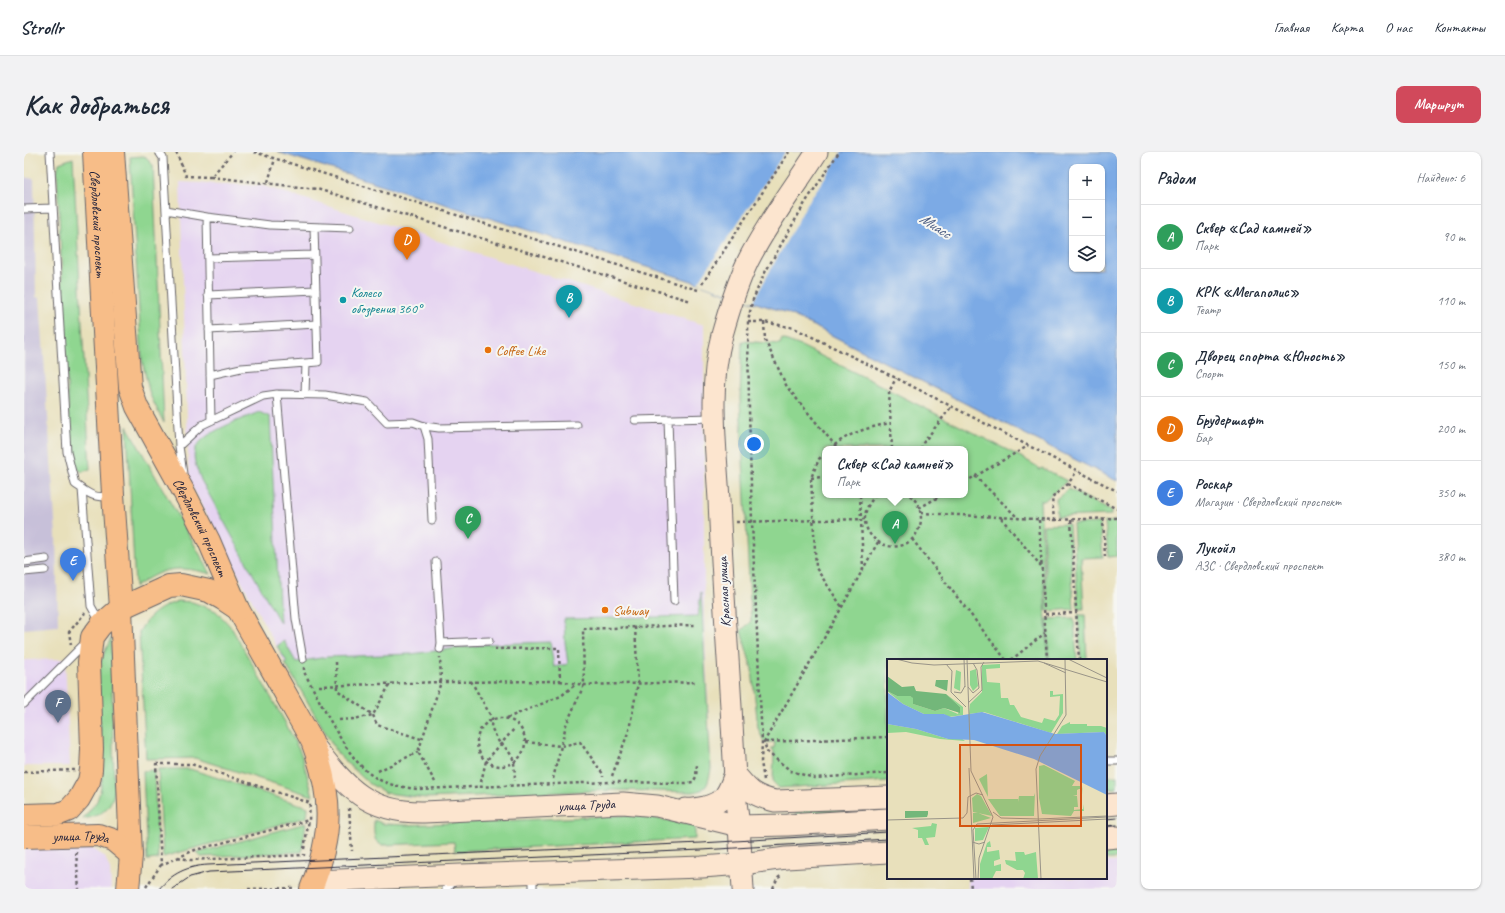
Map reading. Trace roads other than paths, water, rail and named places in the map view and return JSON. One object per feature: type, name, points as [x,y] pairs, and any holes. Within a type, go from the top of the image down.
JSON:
[{"type":"main road","name":"Красная улица","points":[[743,889],[736,802],[720,522],[714,384],[722,334],[743,299],[742,276],[754,250],[817,152]]},
{"type":"main road","name":"Свердловский проспект","points":[[104,162],[130,387],[137,407],[209,541],[238,609],[312,741],[324,780],[327,795],[328,818],[325,843],[306,886]]},
{"type":"main road","name":"Свердловский проспект","points":[[104,162],[113,494],[121,608],[131,855],[128,889]]},
{"type":"main road","points":[[95,623],[121,608],[169,586],[181,585],[194,587],[223,599],[238,609]]},
{"type":"main road","name":"улица Труда","points":[[24,815],[58,814],[69,810],[84,791],[91,770],[89,662],[95,623]]},
{"type":"main road","name":"улица Труда","points":[[312,741],[331,768],[357,794],[386,809],[398,811],[424,812],[612,803],[656,806],[739,826],[786,825],[887,819]]},
{"type":"main road","points":[[656,806],[690,809],[713,805],[720,802],[726,796],[735,774],[752,793],[762,798],[775,801],[887,796]]},
{"type":"main road","points":[[1107,805],[1117,804]]},
{"type":"main road","name":"улица Труда","points":[[24,837],[98,835],[113,840],[131,855]]},
{"type":"main road","points":[[1107,838],[1117,837]]},
{"type":"main road","points":[[306,886],[461,875],[533,881],[742,864],[786,858],[887,852]]},
{"type":"lane","points":[[50,152],[67,452],[75,484],[94,496],[104,497],[113,494]]},
{"type":"lane","points":[[159,152],[162,158],[166,210],[179,446],[185,494]]},
{"type":"lane","points":[[24,209],[53,208]]},
{"type":"lane","points":[[166,210],[270,225],[350,228]]},
{"type":"lane","points":[[207,217],[211,421]]},
{"type":"lane","points":[[210,376],[241,368],[318,362],[314,226]]},
{"type":"lane","points":[[208,258],[314,255]]},
{"type":"lane","points":[[208,295],[316,290]]},
{"type":"lane","points":[[209,330],[317,324]]},
{"type":"lane","points":[[305,394],[306,363]]},
{"type":"lane","points":[[179,446],[202,425],[263,396],[277,394],[325,395],[367,402],[387,424],[413,422],[424,426],[439,428],[577,425]]},
{"type":"lane","points":[[277,394],[296,619],[303,659]]},
{"type":"lane","points":[[635,420],[715,418]]},
{"type":"lane","points":[[668,419],[674,601]]},
{"type":"lane","points":[[424,426],[428,438],[432,520]]},
{"type":"lane","points":[[24,704],[72,656],[95,623],[82,489]]},
{"type":"lane","points":[[24,562],[46,559]]},
{"type":"lane","points":[[436,562],[441,646],[489,641]]},
{"type":"lane","points":[[24,572],[45,570]]},
{"type":"lane","points":[[1107,762],[1117,761]]},
{"type":"lane","points":[[446,889],[461,875]]},
{"type":"water","name":"Миасс","points":[[277,152],[1117,152],[1117,481],[788,313],[698,283]]},
{"type":"tram line","points":[[1107,819],[1117,818]]},
{"type":"tram line","points":[[1107,826],[1117,825]]},
{"type":"tram line","points":[[159,889],[164,883],[181,871],[208,865],[701,843],[887,832]]},
{"type":"tram line","points":[[172,889],[190,877],[209,872],[701,850],[887,839]]},
{"type":"place","name":"Брудершафт","points":[[407,260]]},
{"type":"place","name":"Колесо обозрения 360°","points":[[343,300]]},
{"type":"place","name":"КРК «Мегаполис»","points":[[569,318]]},
{"type":"place","name":"Coffee Like","points":[[488,350]]},
{"type":"place","name":"Дворец спорта «Юность»","points":[[468,539]]},
{"type":"place","name":"Сквер «Сад камней»","points":[[895,544]]},
{"type":"place","name":"Роскар","points":[[73,581]]},
{"type":"place","name":"Subway","points":[[605,610]]},
{"type":"place","name":"Лукойл","points":[[58,723]]}]
